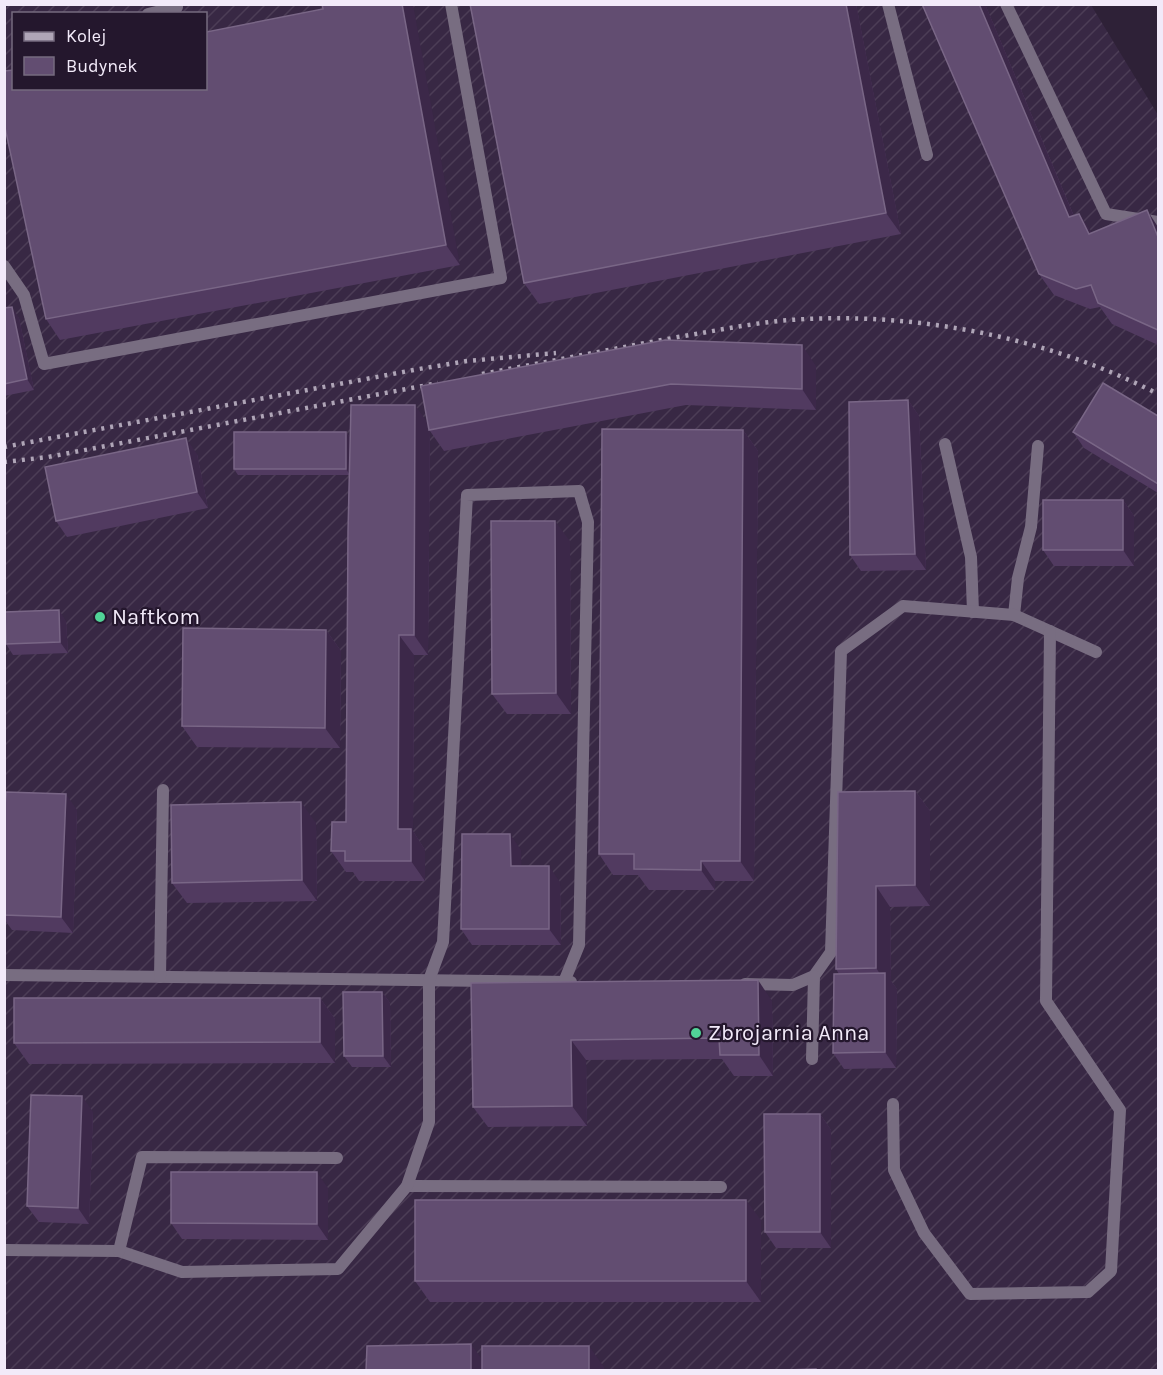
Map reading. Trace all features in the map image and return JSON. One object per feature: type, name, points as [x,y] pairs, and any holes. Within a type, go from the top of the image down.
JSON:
[{"type":"lane","points":[[158,12],[177,8],[176,4]]},
{"type":"lane","points":[[4,266],[24,295],[44,364],[501,278],[451,4]]},
{"type":"lane","points":[[888,4],[927,155]]},
{"type":"lane","points":[[1005,4],[1106,214],[1158,222]]},
{"type":"lane","points":[[945,444],[971,556],[974,612]]},
{"type":"lane","points":[[1014,615],[1018,578],[1031,527],[1038,446]]},
{"type":"lane","points":[[4,1250],[119,1251],[182,1272],[338,1269],[407,1186],[429,1122],[429,980],[443,942],[467,495],[579,491],[588,522],[579,945],[564,982]]},
{"type":"lane","points":[[736,984],[793,985],[814,976],[831,952],[841,651],[903,606],[1014,615],[1096,652]]},
{"type":"lane","points":[[893,1104],[894,1170],[924,1233],[970,1294],[1088,1292],[1111,1271],[1120,1110],[1046,1001],[1050,631]]},
{"type":"lane","points":[[160,977],[163,790]]},
{"type":"lane","points":[[4,975],[587,982]]},
{"type":"lane","points":[[812,1059],[814,976]]},
{"type":"lane","points":[[119,1251],[142,1157],[337,1158]]},
{"type":"lane","points":[[407,1186],[721,1187]]},
{"type":"shaded area","points":[[5,5],[1091,5],[1158,115],[1158,1370],[5,1370]]},
{"type":"building","points":[[322,4],[402,4],[446,245],[46,319],[4,123],[4,71],[12,70],[12,90],[207,90],[207,32],[323,9]]},
{"type":"building","points":[[470,4],[846,4],[886,213],[524,283]]},
{"type":"building","points":[[922,4],[979,4],[1069,217],[1079,214],[1089,234],[1147,210],[1158,237],[1158,330],[1098,303],[1091,285],[1076,289],[1039,274]]},
{"type":"building","points":[[12,307],[27,379],[4,384],[4,308]]},
{"type":"building","points":[[665,340],[802,345],[802,389],[671,384],[429,430],[421,386]]},
{"type":"building","points":[[1103,383],[1158,416],[1158,484],[1073,432]]},
{"type":"building","points":[[908,400],[915,554],[850,555],[849,402]]},
{"type":"building","points":[[351,405],[415,405],[414,635],[399,635],[398,829],[411,829],[411,861],[345,861],[345,851],[331,851],[332,822],[346,822]]},
{"type":"building","points":[[602,429],[743,430],[740,861],[701,861],[701,870],[634,869],[634,854],[599,854]]},
{"type":"building","points":[[234,432],[346,432],[346,469],[234,469]]},
{"type":"building","points":[[186,438],[197,492],[56,521],[45,467]]},
{"type":"building","points":[[1043,500],[1123,500],[1123,550],[1043,550]]},
{"type":"building","points":[[491,521],[555,521],[556,693],[492,694]]},
{"type":"building","points":[[59,610],[60,642],[6,644],[5,612]]},
{"type":"building","points":[[183,628],[326,630],[325,728],[182,726]]},
{"type":"building","points":[[915,791],[915,885],[876,886],[876,968],[836,969],[838,792]]},
{"type":"building","points":[[6,792],[66,794],[61,917],[4,915]]},
{"type":"building","points":[[301,802],[302,880],[172,883],[171,805]]},
{"type":"building","points":[[462,834],[510,834],[511,866],[549,866],[549,929],[461,929]]},
{"type":"building","points":[[885,973],[885,1052],[833,1053],[834,974]]},
{"type":"building","points":[[758,980],[759,1055],[720,1055],[719,1038],[571,1040],[572,1106],[473,1107],[471,983]]},
{"type":"building","points":[[343,992],[382,992],[383,1056],[344,1056]]},
{"type":"building","points":[[14,998],[320,998],[320,1042],[14,1043]]},
{"type":"building","points":[[31,1095],[82,1096],[78,1208],[27,1206]]},
{"type":"building","points":[[764,1114],[820,1114],[820,1232],[765,1232]]},
{"type":"building","points":[[171,1172],[317,1172],[317,1224],[171,1223]]},
{"type":"building","points":[[415,1200],[746,1200],[746,1281],[415,1281]]},
{"type":"building","points":[[471,1344],[471,1371],[366,1371],[367,1346]]},
{"type":"building","points":[[482,1346],[589,1346],[589,1371],[482,1371]]},
{"type":"building","points":[[816,1369],[816,1371],[753,1371]]},
{"type":"railway","points":[[482,374],[748,325],[837,318],[932,324],[979,332],[1071,357],[1158,394]]},
{"type":"railway","points":[[4,447],[419,369],[467,361],[556,353]]},
{"type":"railway","points":[[4,462],[48,457],[438,383]]},
{"type":"place","name":"Naftkom","points":[[100,617]]},
{"type":"place","name":"Zbrojarnia Anna","points":[[696,1033]]}]
